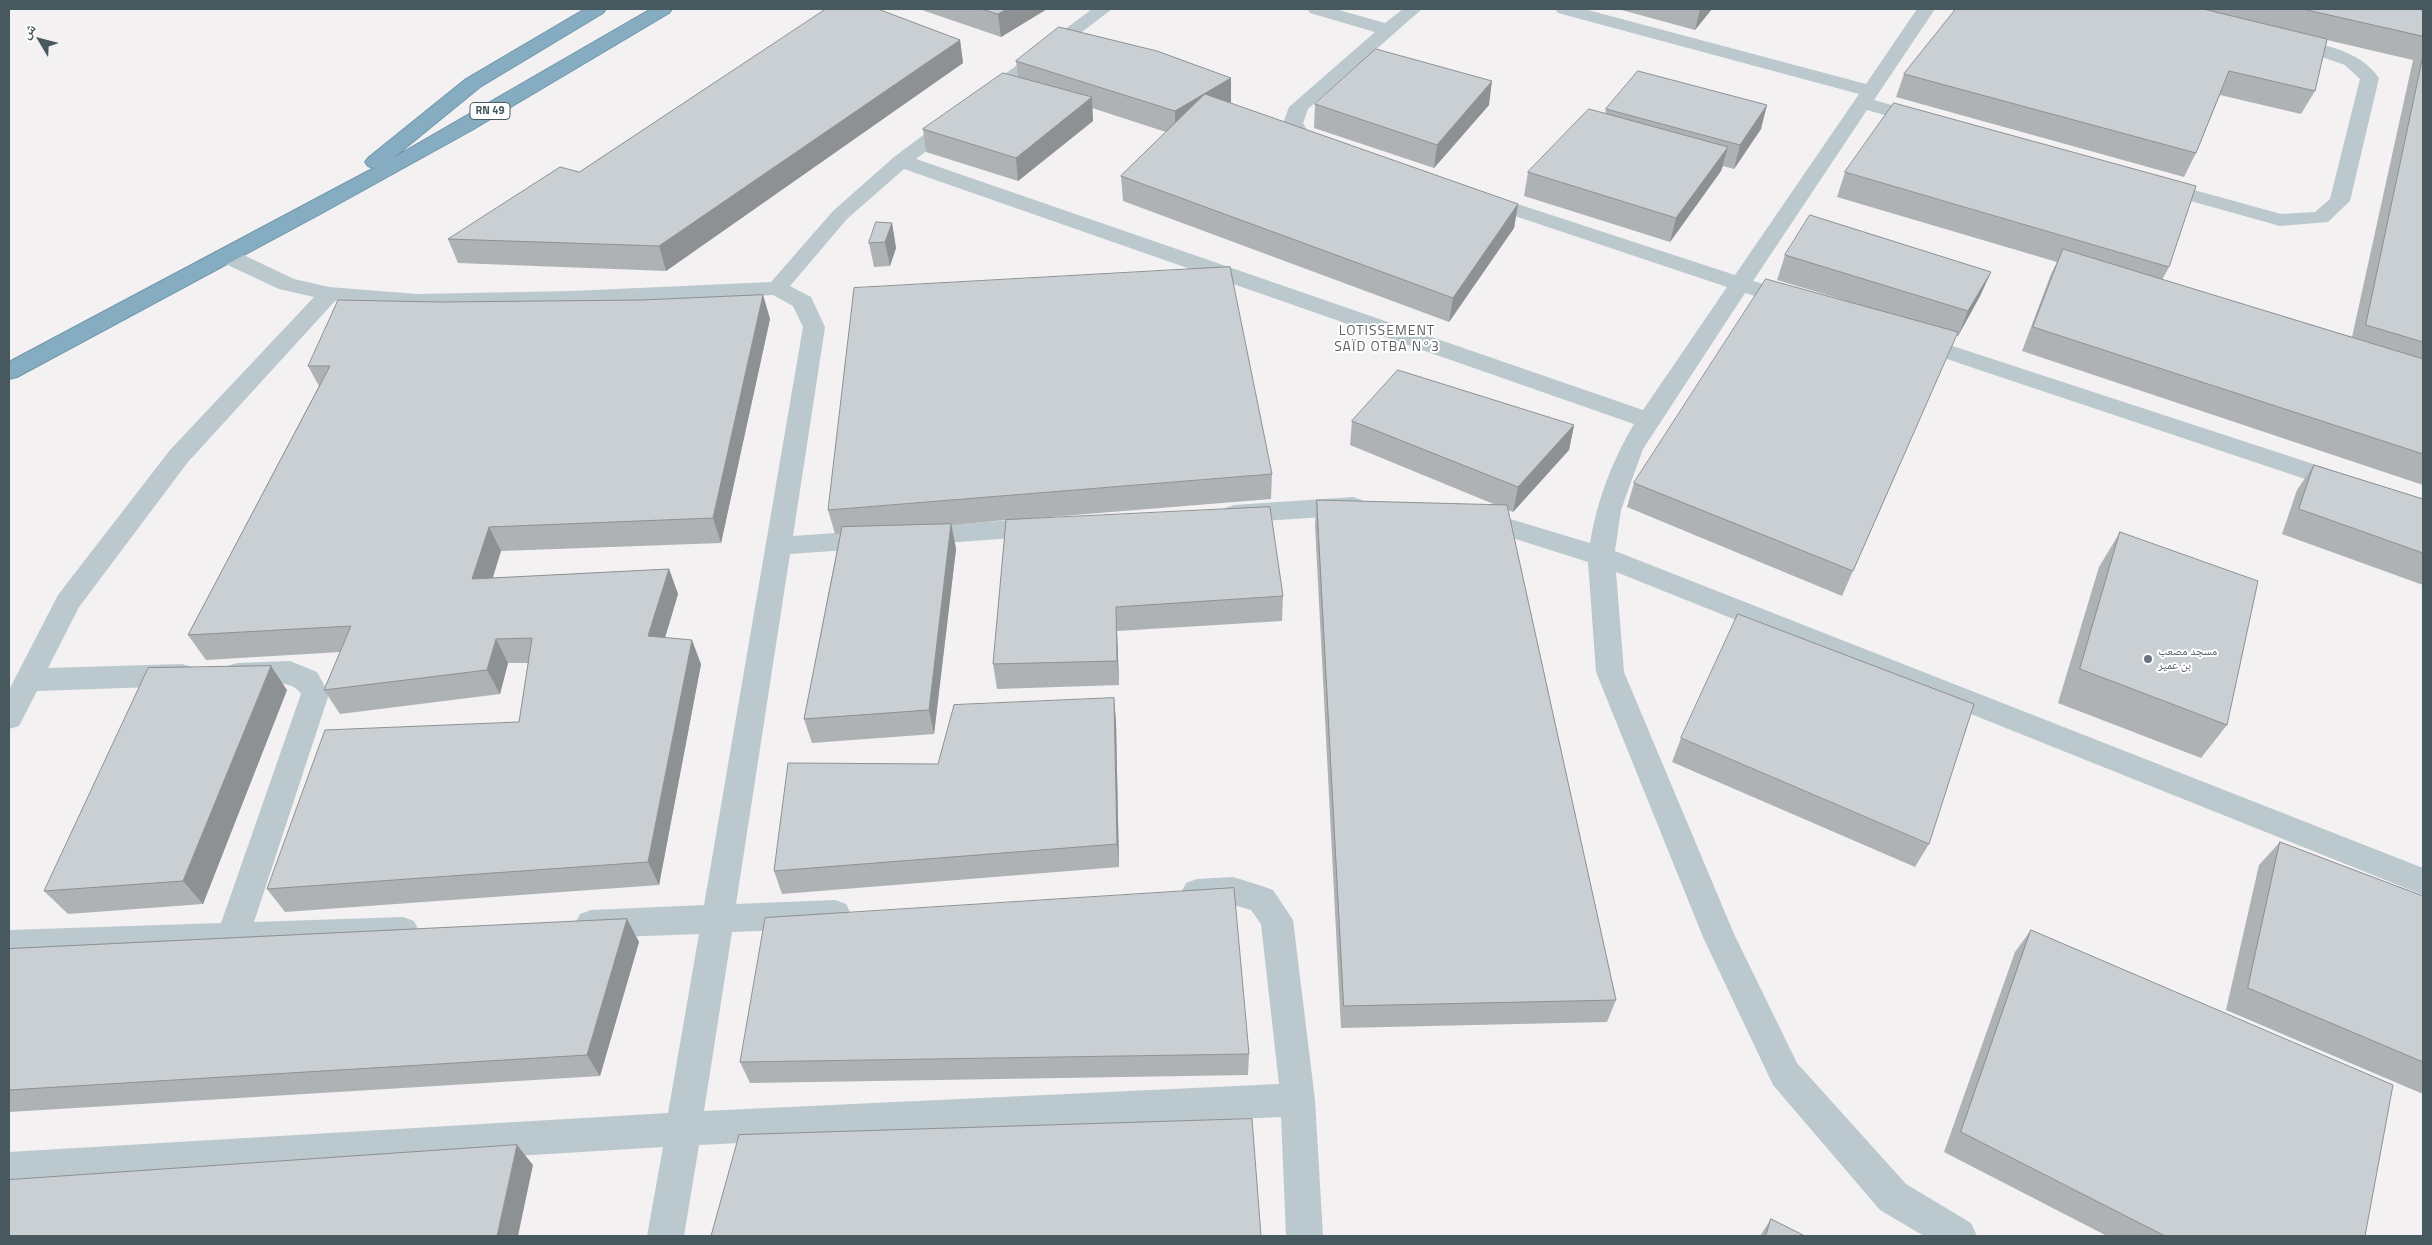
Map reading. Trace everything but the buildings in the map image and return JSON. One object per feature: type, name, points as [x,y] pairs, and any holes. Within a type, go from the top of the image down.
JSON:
[{"type":"highway","name":"RN 49","points":[[315,209],[473,83],[597,9]]},
{"type":"highway","name":"RN 49","points":[[9,372],[315,209],[465,126],[663,9]]},
{"type":"street","points":[[777,288],[840,215],[901,161],[1103,9]]},
{"type":"street","points":[[1316,9],[1388,30]]},
{"type":"street","points":[[1342,153],[1304,141],[1293,123],[1299,107],[1413,9]]},
{"type":"street","points":[[1564,9],[1866,97],[1948,127]]},
{"type":"street","points":[[1926,9],[1648,420],[1631,449],[1608,510],[1601,556],[1610,672],[1719,937],[1784,1074],[1893,1197],[1958,1236]]},
{"type":"street","points":[[2138,180],[2280,220],[2322,218],[2340,201],[2370,78],[2352,61],[2321,50],[2272,39]]},
{"type":"street","points":[[901,161],[1648,420]]},
{"type":"street","points":[[1465,193],[1816,308]]},
{"type":"street","points":[[227,256],[288,284],[329,294],[427,301],[572,298],[777,288],[803,302],[814,327],[666,1236]]},
{"type":"street","points":[[9,718],[68,602],[179,456],[329,294]]},
{"type":"street","points":[[1892,334],[2366,490]]},
{"type":"street","points":[[1206,515],[1375,505]]},
{"type":"street","points":[[1453,514],[1492,521],[1601,556],[2423,882]]},
{"type":"street","points":[[778,546],[1067,525]]},
{"type":"street","points":[[28,680],[290,672],[308,680],[315,694],[233,936]]},
{"type":"street","points":[[1164,895],[1233,891],[1262,900],[1277,920],[1298,1100],[1305,1236]]},
{"type":"street","points":[[559,926],[866,912]]},
{"type":"street","points":[[9,944],[431,930]]},
{"type":"street","points":[[9,1170],[683,1129],[1298,1100]]},
{"type":"place","name":"مسجد مصعب بن عمير","points":[[2148,659]]},
{"type":"district","name":"LOTISSEMENT SAÏD OTBA N°3","points":[[1387,340]]}]
